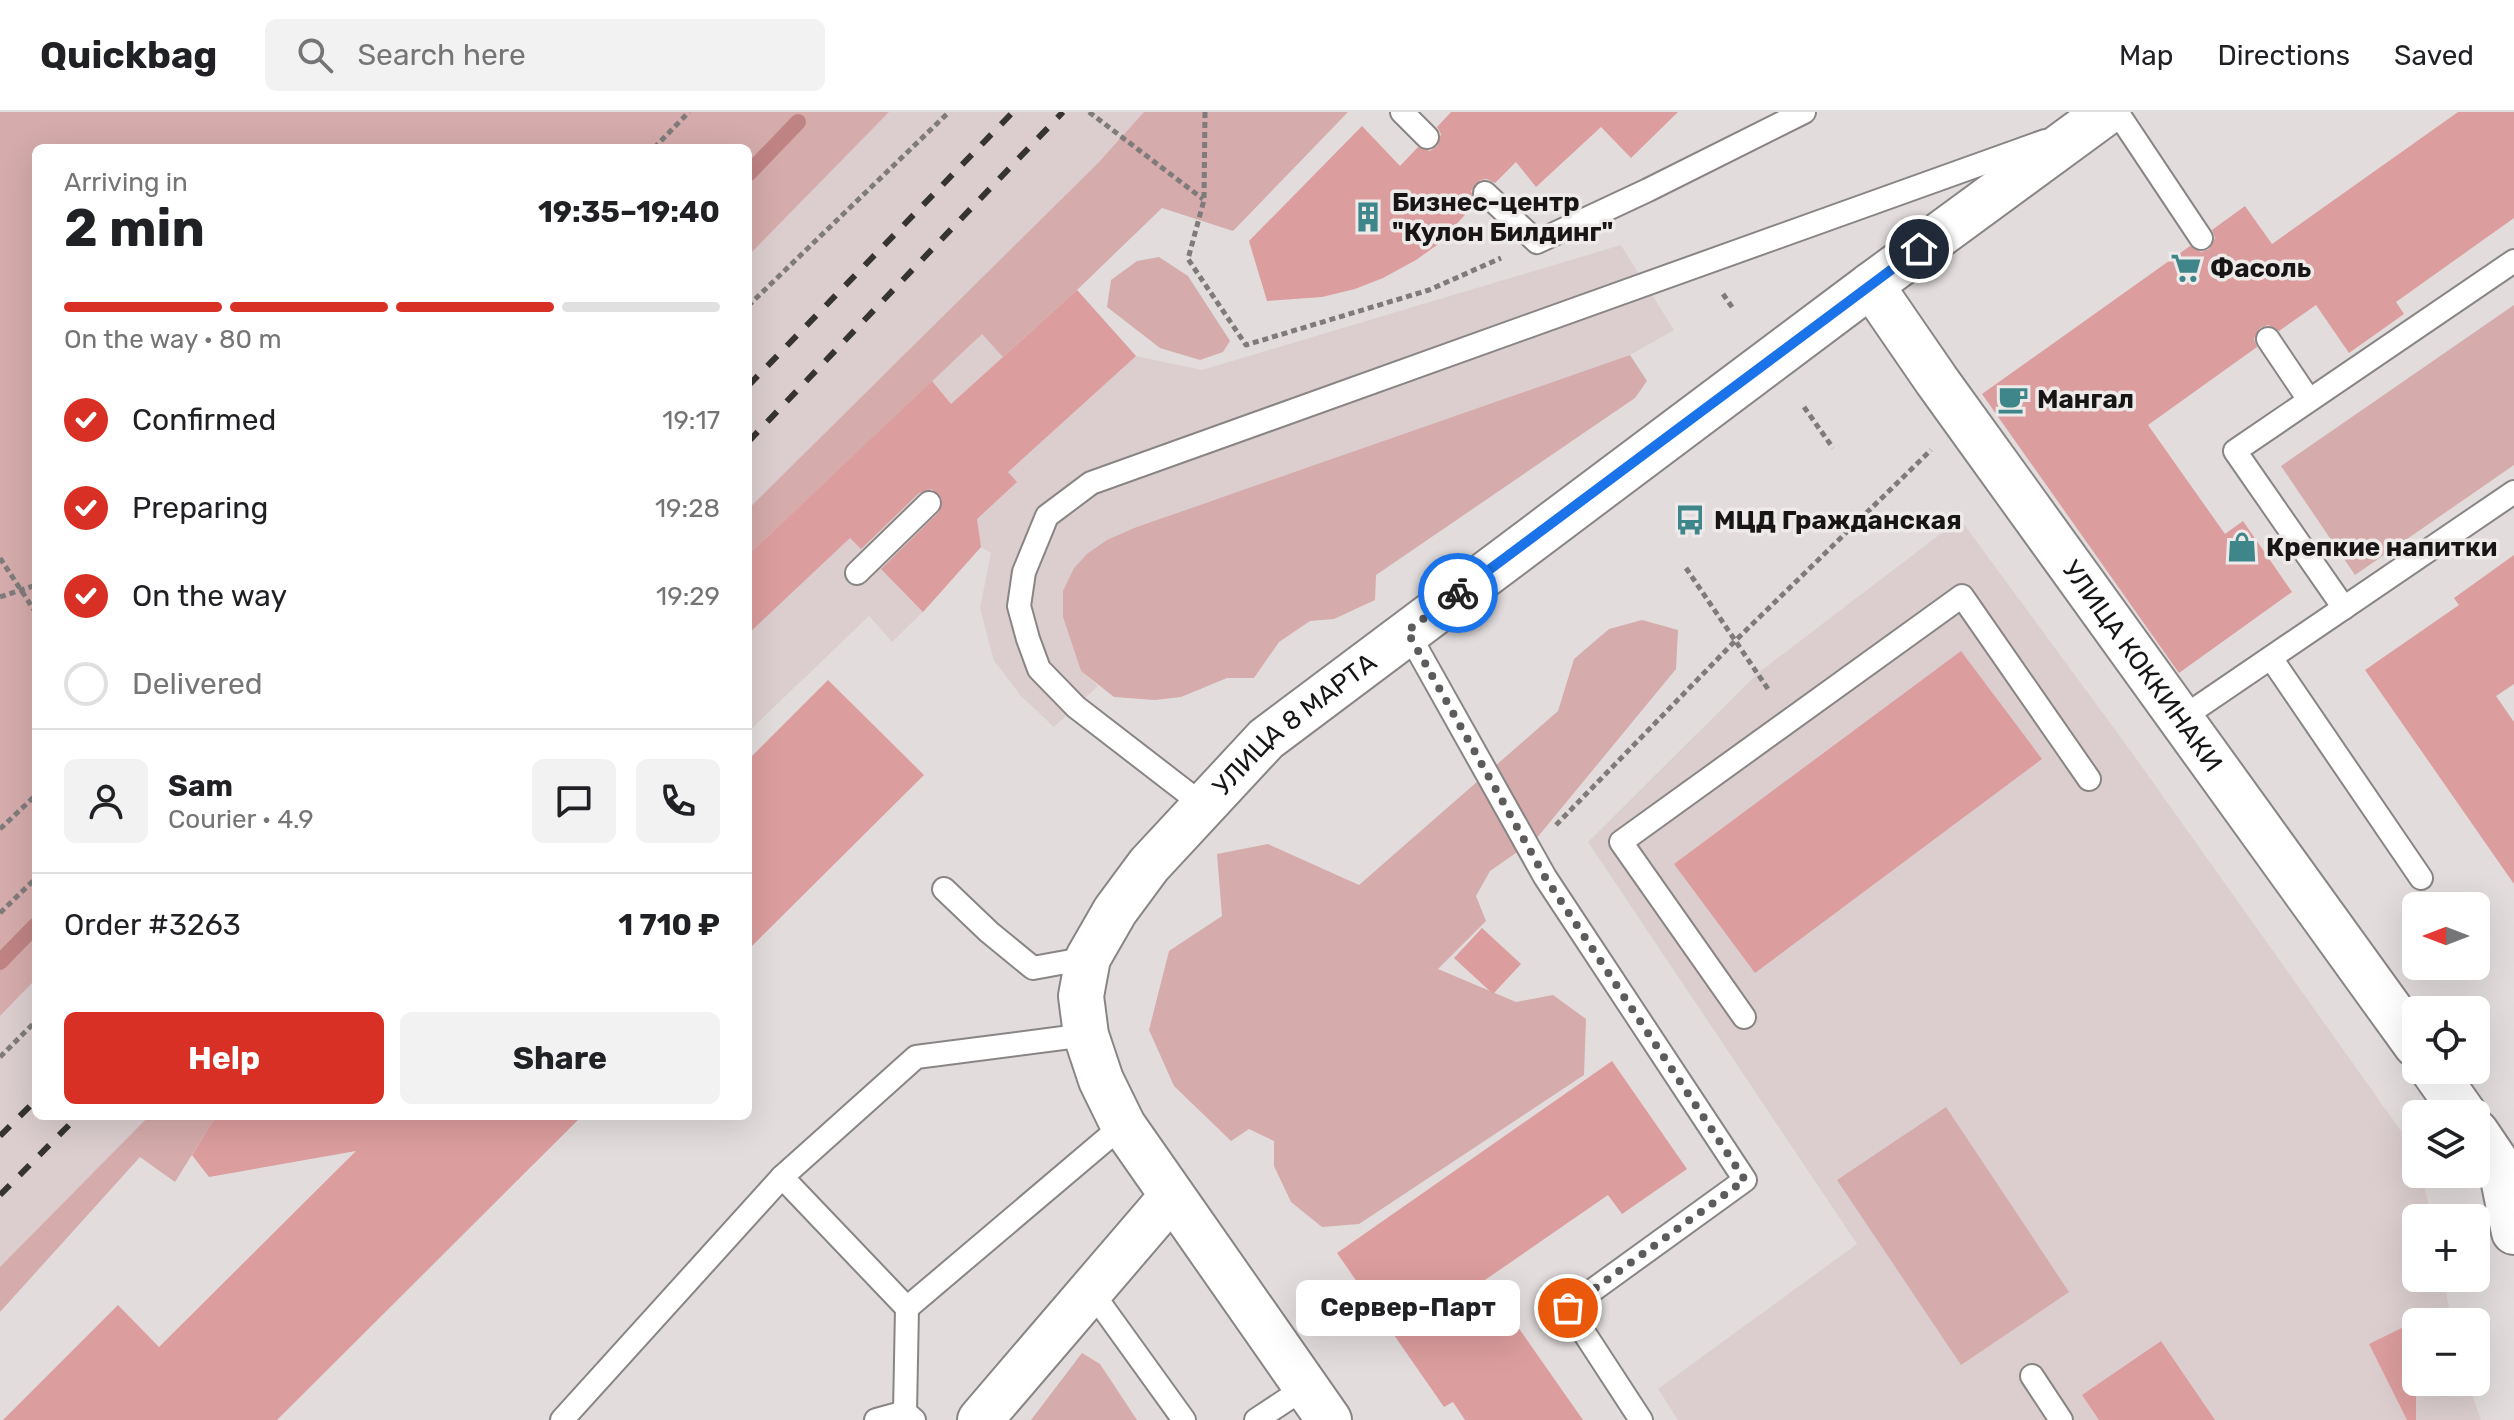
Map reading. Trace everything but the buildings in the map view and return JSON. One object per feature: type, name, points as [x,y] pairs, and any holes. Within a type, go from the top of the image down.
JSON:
[{"type":"street","name":"УЛИЦА 8 МАРТА","points":[[1318,1404],[1123,1125],[1101,1080],[1086,1035],[1081,996],[1088,958],[1115,911],[1149,865],[1266,739],[1871,285],[2104,117]]},
{"type":"street","name":"УЛИЦА КОККИНАКИ","points":[[1871,285],[2402,1025]]},
{"type":"street","points":[[2490,1153],[2501,1169],[2514,1232]]},
{"type":"street","points":[[980,1420],[1172,1196]]},
{"type":"lane","points":[[1402,112],[1427,137]]},
{"type":"lane","points":[[1485,193],[1537,242],[1804,112]]},
{"type":"lane","points":[[1203,805],[1076,707],[1039,669],[1028,639],[1019,606],[1024,572],[1047,516],[1091,483],[2104,117],[2201,238]]},
{"type":"lane","points":[[2344,608],[2235,451],[2514,261]]},
{"type":"lane","points":[[2268,339],[2309,400]]},
{"type":"lane","points":[[2182,718],[2514,492]]},
{"type":"lane","points":[[857,573],[929,503]]},
{"type":"lane","points":[[1744,1017],[1621,842],[1962,596],[2089,779]]},
{"type":"lane","points":[[1407,631],[1531,852],[1745,1180],[1568,1308],[1641,1420]]},
{"type":"lane","points":[[2271,658],[2421,878]]},
{"type":"lane","points":[[944,889],[1033,968],[1088,958]]},
{"type":"lane","points":[[562,1420],[782,1177],[916,1057],[1086,1035]]},
{"type":"lane","points":[[907,1308],[1123,1125]]},
{"type":"lane","points":[[782,1177],[907,1308],[910,1416],[876,1420]]},
{"type":"lane","points":[[1091,1291],[1184,1420]]},
{"type":"lane","points":[[2032,1376],[2061,1420]]},
{"type":"lane","points":[[1256,1420],[1318,1404]]},
{"type":"path","points":[[658,144],[689,112]]},
{"type":"path","points":[[752,302],[949,112]]},
{"type":"path","points":[[1089,112],[1204,200]]},
{"type":"path","points":[[1205,112],[1204,200],[1188,259],[1246,345],[1429,290],[1537,242]]},
{"type":"path","points":[[1804,407],[1833,448]]},
{"type":"path","points":[[1531,852],[1736,640],[1931,450]]},
{"type":"path","points":[[0,558],[32,606]]},
{"type":"path","points":[[1686,568],[1758,673]]},
{"type":"path","points":[[0,597],[32,586]]},
{"type":"path","points":[[0,829],[32,799]]},
{"type":"path","points":[[0,913],[32,882]]},
{"type":"path","points":[[0,1057],[32,1025]]},
{"type":"shaded area","points":[[0,112],[889,112],[752,252],[752,144],[32,144],[32,983],[0,1016]]},
{"type":"shaded area","points":[[889,112],[1144,112],[1098,163],[752,505],[752,252]]},
{"type":"shaded area","points":[[1144,112],[1348,112],[1233,231],[1162,208],[1003,357],[982,334],[752,551],[752,505],[1098,163]]},
{"type":"shaded area","points":[[1621,245],[1674,330],[1630,355],[1107,540],[1088,553],[1063,617],[1081,671],[1098,686],[1054,727],[1021,696],[994,661],[980,608],[991,553],[981,547],[892,642],[869,616],[752,728],[752,551],[982,333],[1004,357],[1077,290],[1136,356],[1202,370]]},
{"type":"shaded area","points":[[1159,257],[1188,276],[1230,341],[1223,352],[1200,360],[1160,348],[1107,307],[1111,280],[1137,261]]},
{"type":"shaded area","points":[[2514,305],[2514,465],[2355,575],[2281,466]]},
{"type":"shaded area","points":[[1630,355],[1647,381],[1635,398],[1376,575],[1375,600],[1334,619],[1310,621],[1279,642],[1254,678],[1227,678],[1181,697],[1155,700],[1114,697],[1081,671],[1063,617],[1063,591],[1074,568],[1107,540]]},
{"type":"shaded area","points":[[1960,519],[2130,750],[2402,1132],[2402,1188],[2425,1188],[2428,1204],[2402,1204],[2402,1292],[2446,1292],[2449,1308],[2402,1308],[2402,1396],[2473,1396],[2481,1420],[1678,1420],[1658,1389],[1857,1244],[1588,842],[1758,673]]},
{"type":"shaded area","points":[[1642,620],[1678,630],[1676,669],[1536,839],[1490,871],[1476,896],[1486,921],[1438,969],[1516,1002],[1553,995],[1586,1019],[1584,1075],[1359,1224],[1322,1227],[1291,1202],[1274,1166],[1274,1141],[1249,1129],[1231,1141],[1174,1086],[1149,1030],[1169,951],[1222,916],[1217,854],[1268,844],[1359,885],[1558,711],[1574,659],[1609,629]]},
{"type":"shaded area","points":[[32,983],[32,1120],[145,1120],[0,1267],[0,1016]]},
{"type":"shaded area","points":[[1946,1107],[2069,1292],[1961,1365],[1837,1180]]},
{"type":"shaded area","points":[[145,1120],[214,1120],[175,1182],[140,1157],[0,1312],[0,1267]]},
{"type":"shaded area","points":[[1082,1353],[1100,1364],[1137,1420],[1031,1420]]},
{"type":"waterway","points":[[752,170],[798,122]]},
{"type":"waterway","points":[[0,962],[32,929]]},
{"type":"railway","points":[[752,382],[1013,112]]},
{"type":"railway","points":[[752,438],[1063,112]]},
{"type":"railway","points":[[0,1136],[32,1104]]},
{"type":"railway","points":[[0,1195],[74,1120]]},
{"type":"way so far","points":[[1458,593],[1407,631],[1545,877],[1745,1180],[1568,1308]]},
{"type":"place","name":"Бизнес-центр \"Кулон Билдинг\"","points":[[1368,217]]},
{"type":"place","name":"Фасоль","points":[[2186,268]]},
{"type":"place","name":"Мангал","points":[[2013,399]]},
{"type":"place","name":"МЦД Гражданская","points":[[1690,520]]},
{"type":"place","name":"Крепкие напитки","points":[[2242,547]]},
{"type":"place","name":"Сервер-Парт","points":[[1568,1308]]},
{"type":"route","points":[[1458,593],[1919,249]]}]
